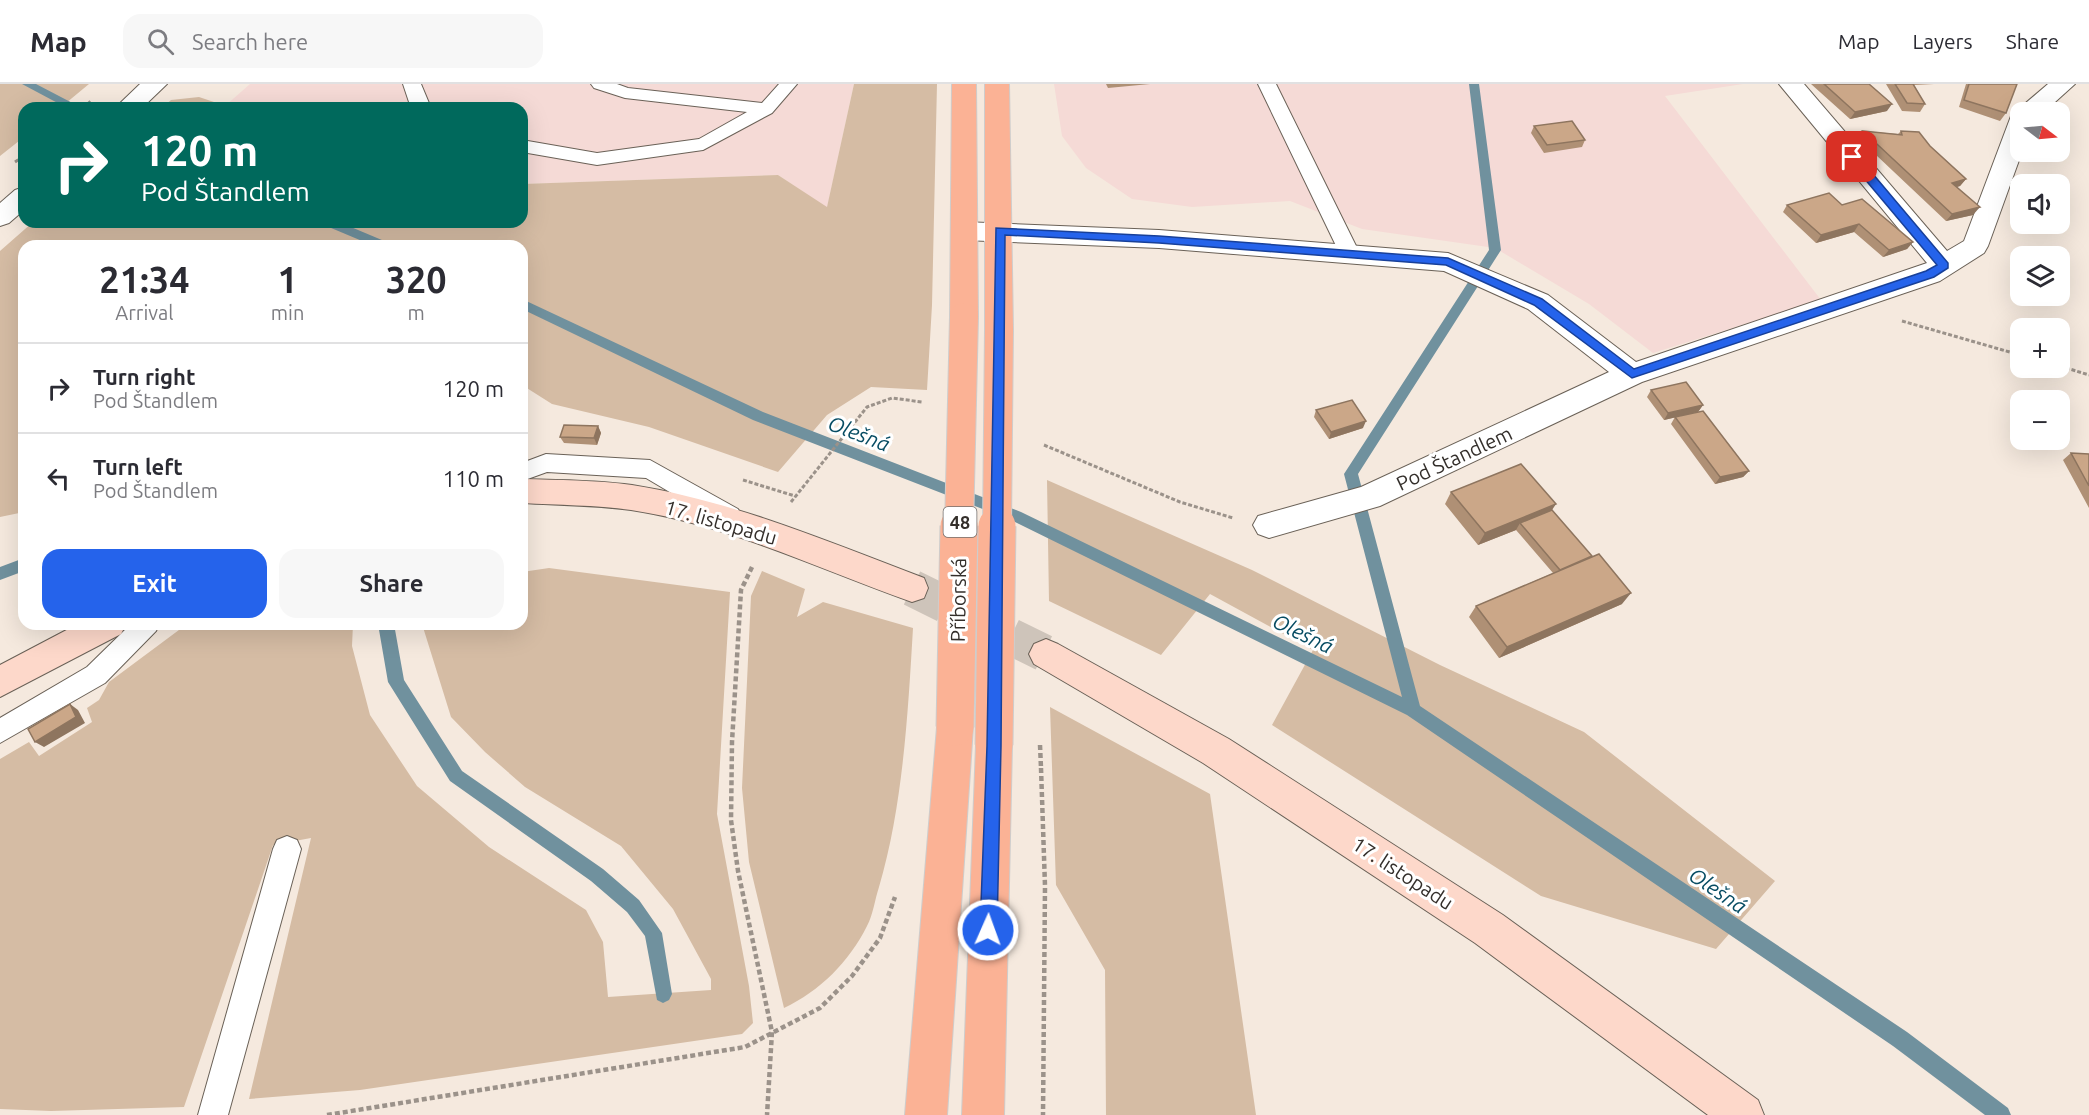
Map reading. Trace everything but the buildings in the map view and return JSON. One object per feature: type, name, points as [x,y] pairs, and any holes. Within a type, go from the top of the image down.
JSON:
[{"type":"main road","name":"Příborská","points":[[926,1115],[955,727],[964,317],[964,84]]},
{"type":"main road","name":"Příborská","points":[[983,1115],[994,746],[999,330],[997,84]]},
{"type":"main road","name":"17. listopadu","points":[[528,491],[631,498],[697,512],[760,531],[912,588]]},
{"type":"main road","points":[[0,682],[98,630]]},
{"type":"main road","name":"17. listopadu","points":[[1046,654],[1216,751],[1489,929],[1743,1115]]},
{"type":"street","points":[[1791,84],[1944,266]]},
{"type":"street","points":[[2042,102],[2063,84]]},
{"type":"street","points":[[134,102],[154,85]]},
{"type":"street","name":"Pod Štandlem","points":[[1269,525],[1369,497],[1632,374],[1930,274],[1975,246],[2010,150]]},
{"type":"street","points":[[0,217],[18,201]]},
{"type":"street","points":[[964,231],[1159,239],[1448,261],[1538,302],[1632,374]]},
{"type":"lane","points":[[412,84],[418,102]]},
{"type":"lane","points":[[600,84],[625,93],[766,109]]},
{"type":"lane","points":[[528,147],[597,159],[703,144],[766,109],[788,84]]},
{"type":"lane","points":[[1267,84],[1350,254]]},
{"type":"lane","points":[[528,470],[546,464],[650,470],[760,531]]},
{"type":"lane","points":[[0,731],[96,675],[141,630]]},
{"type":"lane","points":[[213,1115],[287,849]]},
{"type":"path","points":[[1841,304],[2010,352]]},
{"type":"path","points":[[2070,369],[2089,375]]},
{"type":"path","points":[[766,1115],[772,1032],[738,871],[731,820],[732,742],[741,590],[760,531],[804,484],[867,406],[892,398],[905,398],[923,403]]},
{"type":"path","points":[[1044,445],[1083,459],[1180,502],[1225,517],[1269,525]]},
{"type":"path","points":[[1041,768],[1045,885],[1043,1115]]},
{"type":"path","points":[[327,1115],[745,1047],[772,1032],[796,1023],[820,1008],[852,976],[880,938],[897,892]]},
{"type":"shaded area","points":[[0,84],[89,84],[67,102],[18,102],[18,142],[0,156]]},
{"type":"shaded area","points":[[250,84],[854,84],[827,208],[778,175],[528,184],[528,102],[230,102]]},
{"type":"shaded area","points":[[854,84],[937,84],[932,305],[927,390],[871,387],[827,415],[778,472],[649,427],[552,404],[528,389],[528,240],[18,240],[18,513],[0,517],[0,251],[26,228],[528,228],[528,184],[778,175],[827,207]]},
{"type":"shaded area","points":[[1054,84],[1743,84],[1665,96],[1821,300],[1653,353],[1589,304],[1495,248],[1362,229],[1290,201],[1192,207],[1132,199],[1086,168],[1062,136]]},
{"type":"shaded area","points":[[199,97],[214,102],[169,102]]},
{"type":"shaded area","points":[[1047,480],[1252,570],[1440,665],[1584,732],[1775,881],[1716,949],[1541,896],[1272,725],[1313,650],[1210,594],[1161,655],[1049,601]]},
{"type":"shaded area","points":[[549,568],[730,592],[717,814],[749,986],[753,1023],[742,1034],[360,1090],[249,1099],[311,838],[273,845],[184,1107],[51,1111],[0,1109],[0,759],[29,742],[39,756],[92,722],[87,708],[99,700],[109,682],[179,630],[353,630],[352,646],[370,715],[417,786],[489,847],[586,910],[603,942],[608,997],[711,990],[711,979],[673,909],[621,846],[525,787],[485,752],[451,717],[424,630],[528,630],[528,571]]},
{"type":"shaded area","points":[[762,571],[805,589],[797,617],[823,602],[913,628],[899,792],[887,856],[871,917],[852,952],[832,974],[810,993],[784,1008],[749,862],[742,788],[751,596]]},
{"type":"shaded area","points":[[1050,707],[1210,794],[1256,1115],[1106,1115],[1105,970],[1056,885]]},
{"type":"waterway","name":"Olešná","points":[[27,84],[64,102]]},
{"type":"waterway","points":[[1413,710],[1351,474],[1495,250],[1474,84]]},
{"type":"waterway","name":"Olešná","points":[[342,228],[371,240]]},
{"type":"waterway","name":"Olešná","points":[[528,307],[758,416],[1016,516],[1413,710]]},
{"type":"waterway","points":[[0,574],[18,566]]},
{"type":"waterway","points":[[387,630],[396,682],[456,776],[597,875],[633,906],[653,933],[663,994]]},
{"type":"waterway","name":"Olešná","points":[[1413,710],[1900,1039],[2001,1115]]},
{"type":"tunnel","points":[[912,588],[1046,654]]},
{"type":"route","points":[[988,930],[994,746],[999,231],[1159,239],[1448,261],[1538,302],[1632,374],[1930,274],[1944,266],[1852,157]]}]
